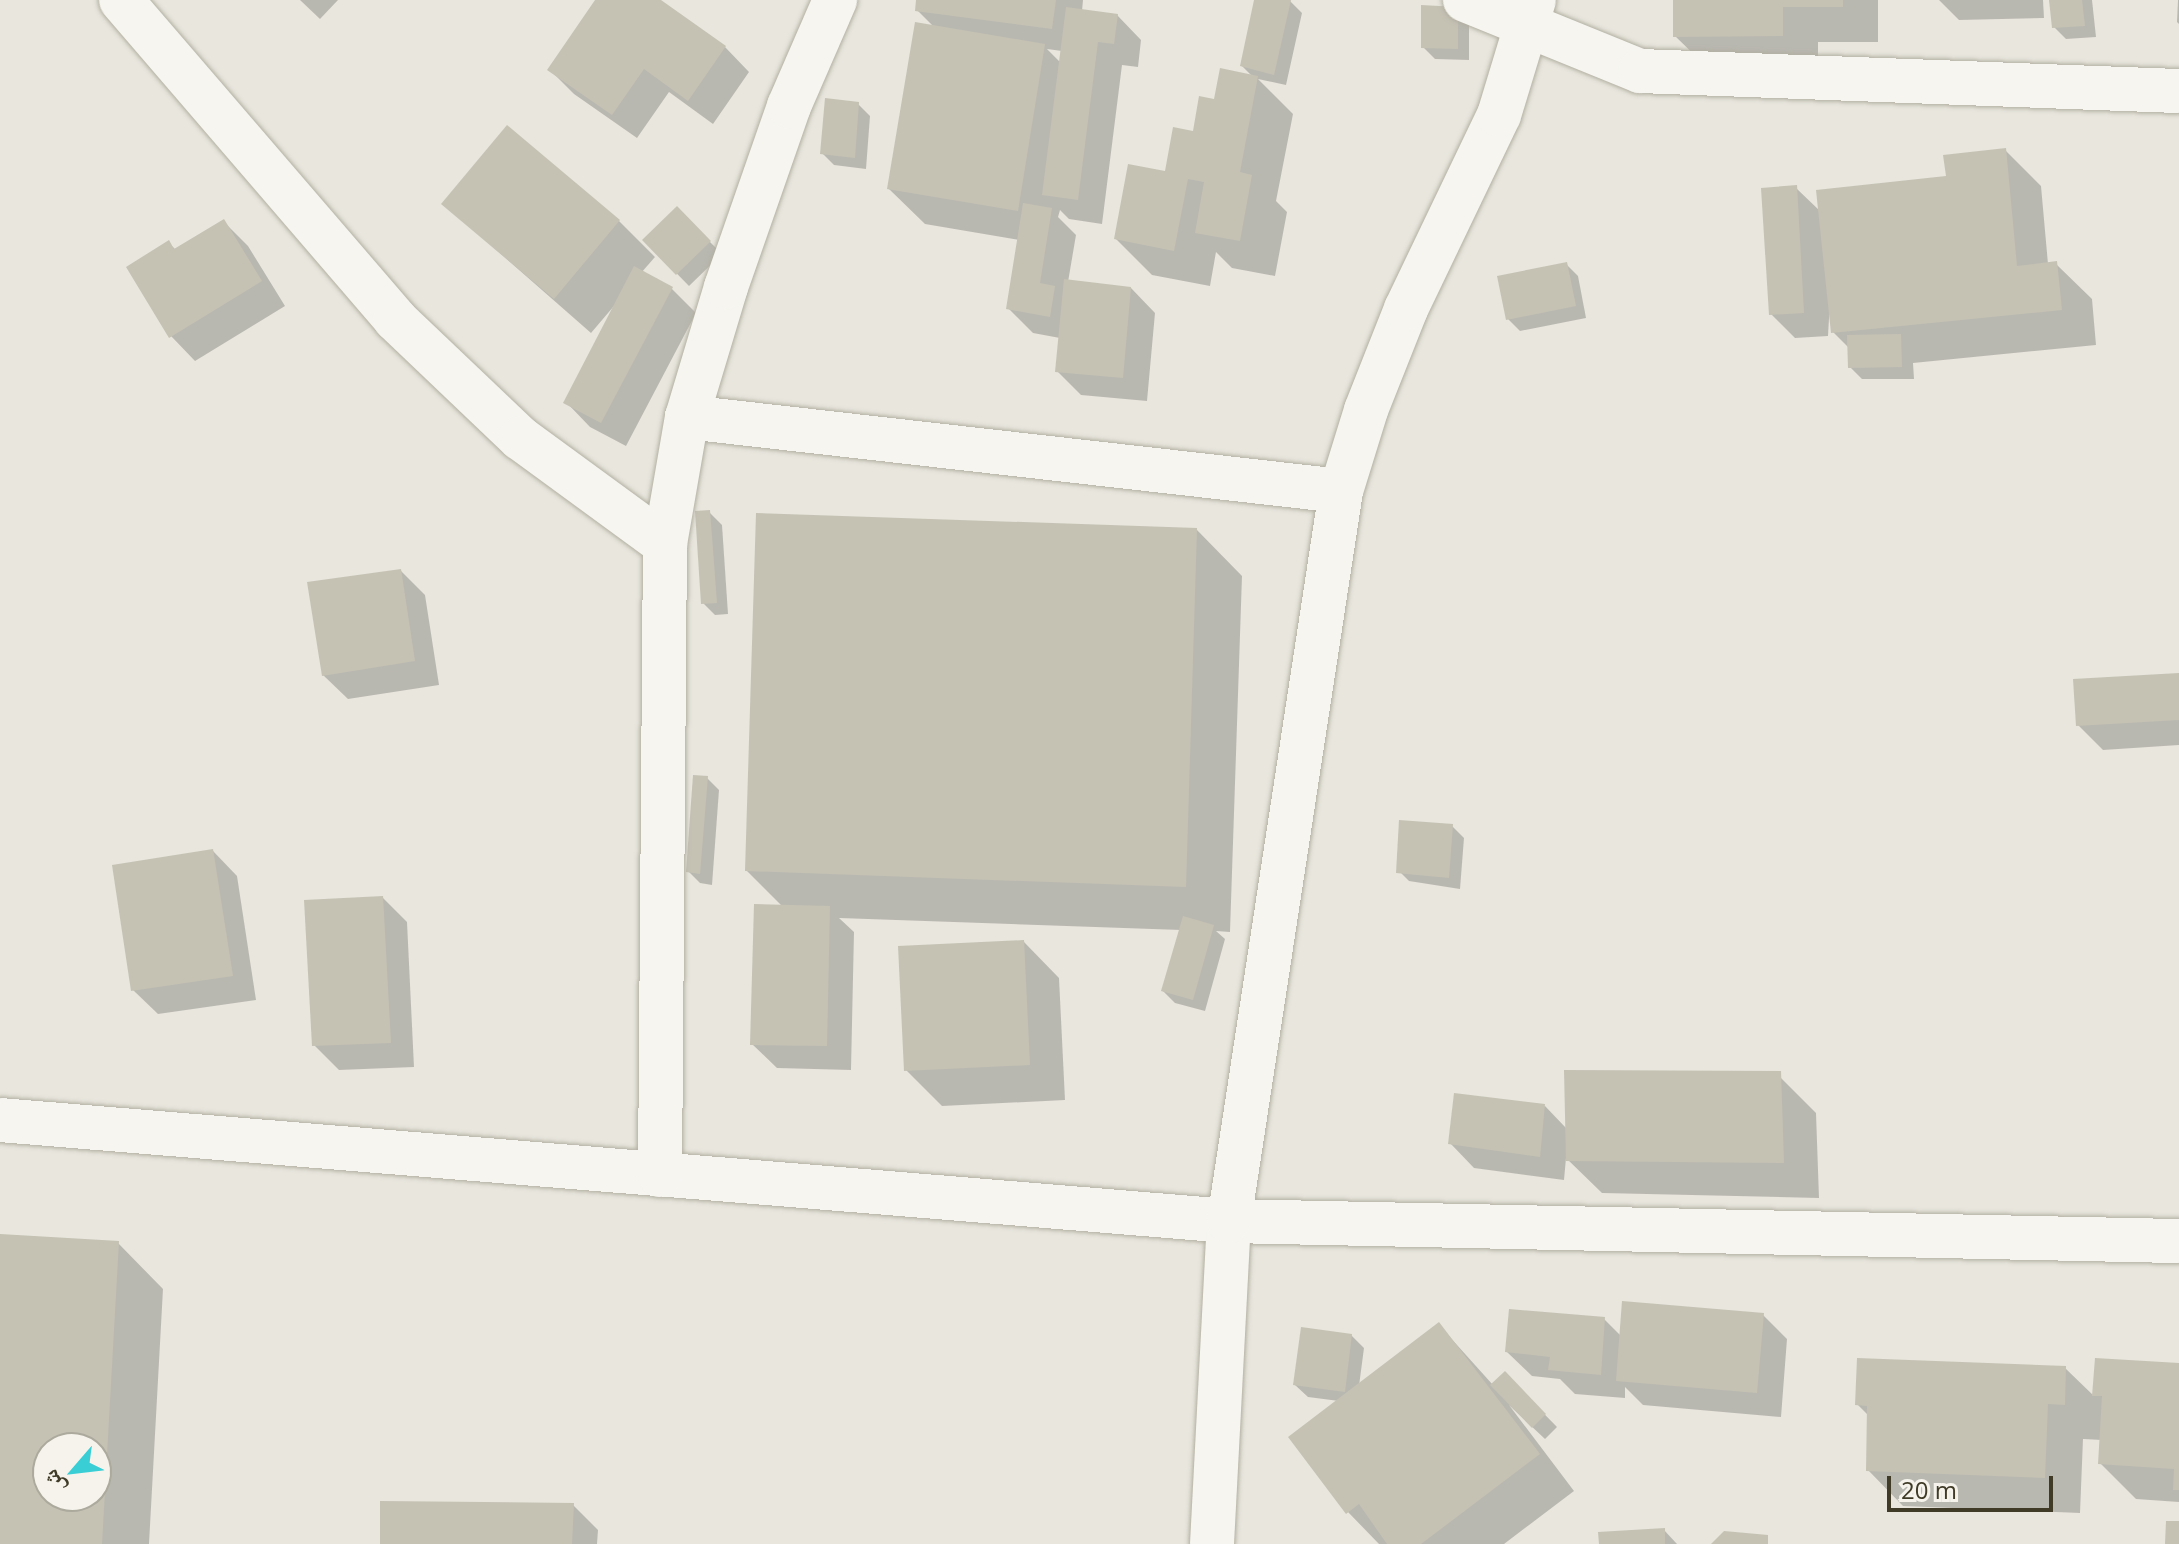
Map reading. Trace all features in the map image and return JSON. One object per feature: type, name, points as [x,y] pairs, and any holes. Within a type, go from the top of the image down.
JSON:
[{"type":"street","points":[[121,0],[395,319],[520,438],[665,544]]},
{"type":"street","points":[[660,1175],[665,544],[687,417],[789,106],[835,0]]},
{"type":"street","points":[[1465,0],[1531,11],[1640,71],[2179,91]]},
{"type":"street","points":[[1212,1544],[1229,1221],[1341,491],[1366,410],[1406,309],[1499,115],[1531,11]]},
{"type":"street","points":[[687,417],[1341,491]]},
{"type":"street","points":[[0,1120],[1229,1221],[2179,1241]]},
{"type":"building","points":[[595,0],[661,0],[726,46],[688,101],[644,69],[612,115],[547,70]]},
{"type":"building","points":[[916,0],[1056,0],[1052,29],[915,11]]},
{"type":"building","points":[[1254,0],[1291,0],[1274,75],[1240,66]]},
{"type":"building","points":[[1673,0],[1843,0],[1843,7],[1783,7],[1783,36],[1673,37]]},
{"type":"building","points":[[2049,0],[2082,0],[2085,26],[2052,28]]},
{"type":"building","points":[[1421,5],[1458,7],[1458,49],[1421,48]]},
{"type":"building","points":[[1066,7],[1118,14],[1114,44],[1098,42],[1078,200],[1042,195]]},
{"type":"building","points":[[915,22],[1045,44],[1018,211],[887,189]]},
{"type":"building","points":[[1220,68],[1258,76],[1240,172],[1252,175],[1240,241],[1195,233],[1204,182],[1188,179],[1174,251],[1114,239],[1128,164],[1165,171],[1173,127],[1193,131],[1199,96],[1214,99]]},
{"type":"building","points":[[825,98],[859,102],[855,158],[820,154]]},
{"type":"building","points":[[507,125],[620,220],[554,299],[441,204]]},
{"type":"building","points":[[2006,148],[2017,266],[2057,261],[2062,310],[1831,333],[1816,190],[1946,176],[1943,155]]},
{"type":"building","points":[[1797,185],[1804,313],[1769,315],[1761,188]]},
{"type":"building","points":[[1023,203],[1052,208],[1040,283],[1055,286],[1050,317],[1006,309]]},
{"type":"building","points":[[677,206],[711,241],[676,275],[642,240]]},
{"type":"building","points":[[224,219],[262,281],[169,338],[126,267],[169,240],[174,249]]},
{"type":"building","points":[[1567,262],[1576,306],[1506,320],[1497,276]]},
{"type":"building","points":[[634,266],[673,287],[601,423],[563,403]]},
{"type":"building","points":[[1064,279],[1131,287],[1123,378],[1055,372]]},
{"type":"building","points":[[1901,334],[1902,367],[1848,368],[1847,335]]},
{"type":"building","points":[[710,510],[717,603],[701,604],[695,511]]},
{"type":"building","points":[[756,513],[1197,528],[1186,887],[745,871]]},
{"type":"building","points":[[401,569],[415,661],[322,676],[307,582]]},
{"type":"building","points":[[2179,673],[2179,720],[2076,726],[2073,679]]},
{"type":"building","points":[[693,775],[708,776],[700,874],[686,872]]},
{"type":"building","points":[[1399,820],[1453,824],[1449,878],[1396,873]]},
{"type":"building","points":[[213,849],[233,976],[131,991],[112,865]]},
{"type":"building","points":[[383,896],[391,1043],[312,1046],[304,900]]},
{"type":"building","points":[[754,904],[830,906],[827,1046],[750,1045]]},
{"type":"building","points":[[1183,916],[1214,925],[1193,1000],[1161,991]]},
{"type":"building","points":[[1024,940],[1030,1065],[904,1071],[898,946]]},
{"type":"building","points":[[1564,1070],[1781,1071],[1784,1163],[1566,1161]]},
{"type":"building","points":[[1454,1093],[1545,1104],[1540,1157],[1448,1144]]},
{"type":"building","points":[[0,1234],[119,1241],[108,1432],[32,1432],[32,1512],[104,1512],[102,1544],[0,1544]]},
{"type":"building","points":[[1622,1301],[1764,1313],[1757,1393],[1616,1381]]},
{"type":"building","points":[[1509,1309],[1605,1317],[1601,1375],[1548,1370],[1550,1357],[1505,1352]]},
{"type":"building","points":[[1439,1322],[1540,1454],[1421,1544],[1387,1544],[1359,1504],[1346,1514],[1288,1437]]},
{"type":"building","points":[[1301,1327],[1352,1334],[1345,1392],[1293,1385]]},
{"type":"building","points":[[1857,1358],[2066,1366],[2065,1405],[2048,1404],[2045,1478],[1866,1471],[1867,1406],[1855,1405]]},
{"type":"building","points":[[2095,1358],[2179,1363],[2179,1490],[2173,1490],[2174,1469],[2098,1464],[2102,1396],[2092,1396]]},
{"type":"building","points":[[1505,1371],[1546,1414],[1532,1428],[1490,1385]]},
{"type":"building","points":[[380,1501],[574,1503],[572,1544],[380,1544]]},
{"type":"building","points":[[2166,1521],[2179,1521],[2179,1544],[2165,1544]]},
{"type":"building","points":[[1665,1528],[1665,1544],[1599,1544],[1598,1532]]},
{"type":"building","points":[[1724,1531],[1768,1535],[1768,1544],[1711,1544]]}]
